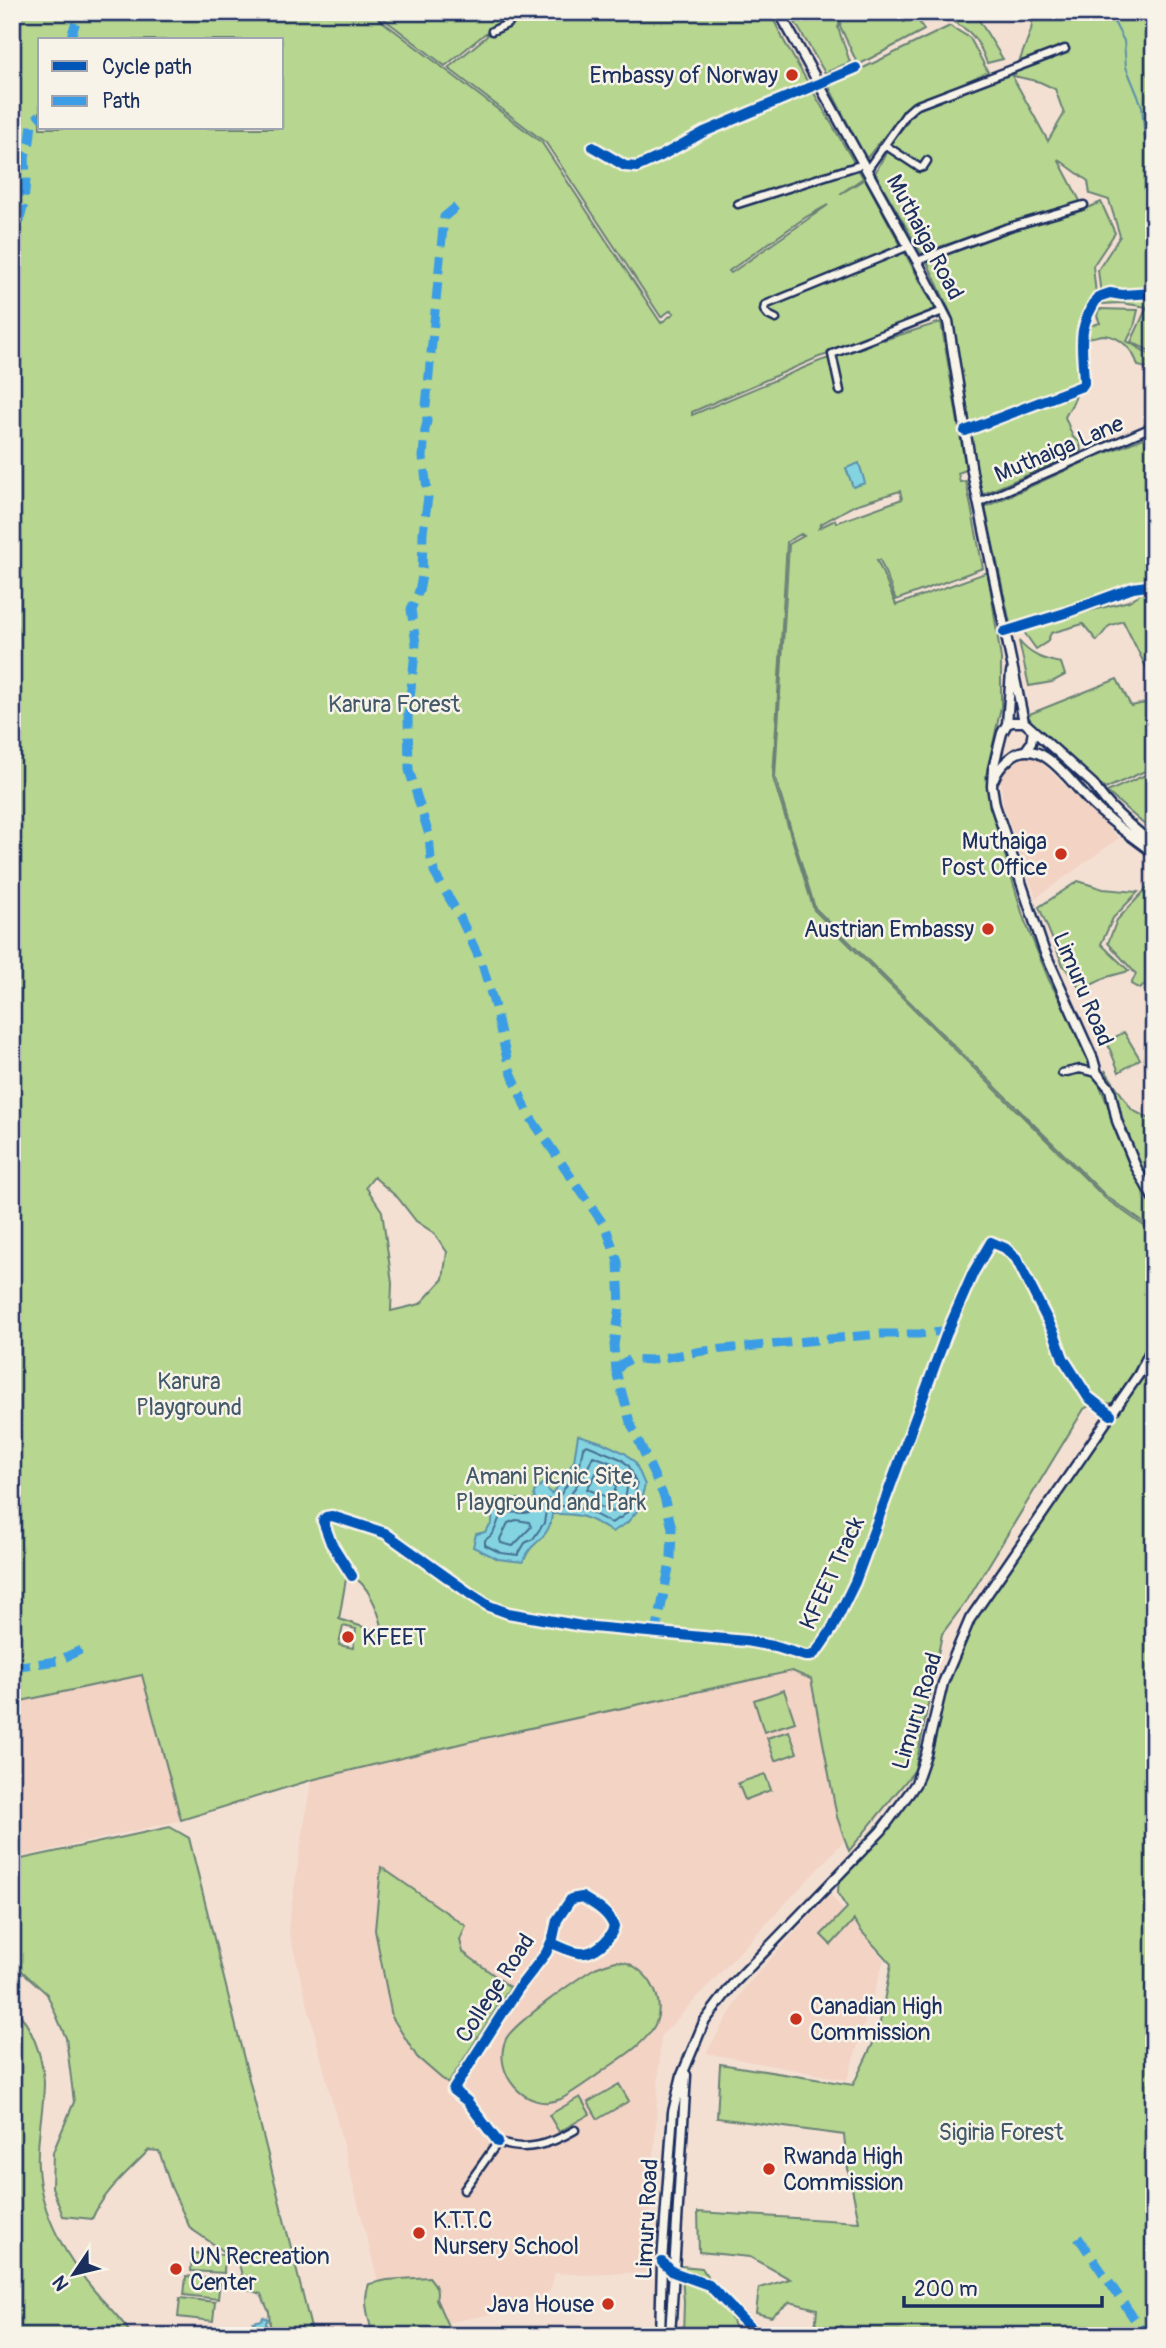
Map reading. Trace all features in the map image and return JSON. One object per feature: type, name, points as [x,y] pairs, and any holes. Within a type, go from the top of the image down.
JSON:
[{"type":"main road","name":"Muthaiga Road","points":[[779,12],[943,312],[951,337],[978,502],[1024,722]]},
{"type":"main road","name":"Muthaiga Road","points":[[1007,724],[1012,665]]},
{"type":"main road","points":[[1007,724],[1024,722],[1070,762],[1130,825],[1154,845]]},
{"type":"main road","name":"Limuru Road","points":[[1007,724],[994,758],[992,785],[1000,822],[1044,950],[1097,1073],[1110,1089],[1118,1121],[1136,1167],[1154,1200]]},
{"type":"main road","points":[[1026,750],[1031,743],[1033,731]]},
{"type":"main road","points":[[1002,738],[1006,748],[1015,753]]},
{"type":"main road","points":[[992,785],[999,769],[1015,753],[1026,750],[1048,759],[1090,803],[1154,853]]},
{"type":"main road","name":"Limuru Road","points":[[660,2336],[662,2262],[673,2112],[678,2084],[704,2022],[733,1984],[900,1807],[916,1783],[943,1683],[970,1619],[1139,1374],[1154,1343]]},
{"type":"main road","name":"Limuru Road","points":[[670,2336],[687,2065]]},
{"type":"main road","points":[[661,2301],[671,2306]]},
{"type":"street","points":[[492,31],[507,24],[522,12]]},
{"type":"street","points":[[738,204],[865,167],[915,106],[1065,50]]},
{"type":"street","points":[[593,147],[625,166],[637,167],[704,132],[856,68]]},
{"type":"street","points":[[885,145],[920,167],[927,161]]},
{"type":"street","points":[[917,261],[1006,228],[1084,205]]},
{"type":"street","points":[[776,319],[764,310],[765,305],[909,246]]},
{"type":"street","points":[[965,431],[1082,386],[1082,326],[1098,297],[1110,293],[1154,293]]},
{"type":"street","points":[[840,391],[832,354],[943,312]]},
{"type":"street","name":"Muthaiga Lane","points":[[978,502],[1154,426]]},
{"type":"street","points":[[1004,632],[1133,588],[1154,585]]},
{"type":"street","points":[[1062,1073],[1080,1069],[1097,1073]]},
{"type":"street","name":"KFEET Track","points":[[352,1576],[331,1544],[323,1521],[326,1517],[332,1516],[385,1532],[469,1594],[508,1613],[582,1626],[746,1641],[811,1656],[832,1629],[855,1582],[946,1335],[973,1273],[990,1242],[1005,1248],[1016,1258],[1054,1333],[1063,1359],[1088,1397],[1111,1415]]},
{"type":"street","name":"College Road","points":[[498,2143],[467,2101],[453,2090],[518,1989],[536,1969],[551,1943],[557,1920],[571,1899],[582,1897],[598,1907],[611,1918],[614,1927],[606,1940],[595,1949],[583,1953],[551,1943]]},
{"type":"street","points":[[464,2190],[498,2143],[510,2147],[537,2146],[552,2143],[575,2130]]},
{"type":"street","points":[[662,2262],[673,2272],[709,2285],[758,2336]]},
{"type":"street","points":[[662,2282],[673,2272]]},
{"type":"shaded area","points":[[1030,754],[1119,838],[1036,898],[1003,804],[1001,780],[1009,763]]},
{"type":"shaded area","points":[[791,1671],[811,1678],[837,1817],[845,1840],[661,2036],[647,2272],[584,2275],[555,2273],[550,2291],[539,2299],[523,2297],[514,2310],[445,2323],[385,2310],[288,1928],[311,1780],[480,1739]]},
{"type":"shaded area","points":[[142,1674],[181,1820],[12,1859],[12,1703]]},
{"type":"shaded area","name":"Canadian High Commission","points":[[830,1894],[884,1960],[847,2080],[706,2053],[746,1986]]},
{"type":"green space","name":"Karura Forest","points":[[12,12],[370,12],[542,143],[661,323],[674,313],[671,310],[661,317],[546,143],[448,68],[487,36],[487,32],[445,66],[375,12],[770,12],[863,178],[840,194],[865,179],[940,318],[884,336],[884,340],[941,322],[966,470],[958,473],[960,482],[966,481],[983,568],[896,600],[880,560],[877,560],[896,605],[988,572],[1001,659],[1001,707],[986,776],[998,832],[1024,919],[1049,980],[1083,1043],[1133,1169],[1149,1199],[1154,1211],[1154,1230],[1106,1196],[815,908],[775,777],[789,544],[804,536],[801,534],[787,542],[773,778],[814,910],[1105,1198],[1154,1233],[1154,1335],[1116,1403],[1093,1404],[1084,1409],[968,1599],[942,1634],[915,1770],[849,1851],[837,1817],[811,1679],[792,1671],[480,1739],[311,1780],[181,1820],[142,1675],[12,1703]],"holes":[[[828,205],[731,273],[729,271],[806,217]],[[861,344],[864,347],[820,361],[692,415],[692,412],[819,357]],[[900,491],[902,499],[836,523],[835,520],[819,528],[821,524],[855,505]],[[374,1177],[398,1198],[416,1221],[434,1233],[447,1252],[443,1279],[420,1304],[391,1311],[392,1283],[382,1211],[366,1187]],[[352,1576],[367,1591],[382,1626],[378,1632],[339,1619],[346,1579]],[[343,1626],[356,1629],[353,1648],[339,1645]]]},
{"type":"green space","points":[[789,12],[901,12],[902,15],[902,12],[909,12],[902,16],[904,22],[915,14],[924,30],[858,65],[840,26],[842,14],[838,28],[850,62],[825,73]]},
{"type":"green space","points":[[947,12],[974,12],[1003,59],[987,63],[975,39]]},
{"type":"green space","points":[[1034,12],[1154,12],[1154,353],[1131,342],[1147,307],[1121,303],[1102,304],[1098,270],[1120,236],[1109,200],[1090,194],[1088,181],[1058,159],[1080,201],[921,253],[875,173],[895,137],[907,123],[913,106],[906,109],[866,159],[828,85],[950,26],[970,38],[988,72],[950,89],[951,96],[1010,72],[1048,141],[1064,114],[1055,89],[1040,82],[1014,76],[1031,30]]},
{"type":"green space","points":[[1101,202],[1115,233],[1093,266],[1097,304],[1093,318],[1076,337],[1088,385],[1078,388],[1065,417],[1073,437],[1080,442],[1081,452],[981,495],[970,434],[988,427],[977,423],[970,425],[951,314],[927,262]]},
{"type":"green space","points":[[1099,309],[1138,310],[1127,341],[1154,357],[1154,366],[1138,366],[1130,350],[1116,338],[1104,335],[1086,338],[1089,326],[1100,323],[1097,316]]},
{"type":"green space","points":[[1154,434],[1154,579],[1016,624],[1010,623],[985,507],[1093,458]]},
{"type":"green space","points":[[1145,591],[1154,594],[1154,675],[1147,669],[1123,621],[1109,626],[1097,641],[1083,624],[1051,633],[1047,642],[1036,649],[1024,632],[1077,614],[1129,601]]},
{"type":"green space","points":[[1019,641],[1038,656],[1061,663],[1065,675],[1052,682],[1029,686]]},
{"type":"green space","points":[[1117,679],[1131,706],[1154,701],[1154,767],[1105,789],[1036,728],[1027,715]]},
{"type":"green space","points":[[1154,771],[1154,833],[1107,792]]},
{"type":"green space","points":[[1078,881],[1103,889],[1138,892],[1113,918],[1101,944],[1129,971],[1107,977],[1081,990],[1063,965],[1039,907]]},
{"type":"green space","points":[[1147,888],[1154,888],[1154,976],[1140,989],[1131,984],[1136,974],[1108,943],[1117,920]]},
{"type":"green space","points":[[1124,1032],[1140,1059],[1119,1072],[1107,1042]]},
{"type":"green space","points":[[1105,1070],[1132,1110],[1154,1121],[1154,1194],[1133,1153]]},
{"type":"green space","name":"Sigiria Forest","points":[[1154,1338],[1154,2336],[852,2336],[841,2326],[826,2336],[799,2336],[815,2330],[817,2309],[790,2302],[771,2317],[756,2313],[759,2288],[790,2279],[750,2257],[699,2252],[698,2212],[859,2222],[844,2135],[717,2118],[720,2064],[853,2085],[878,2033],[891,1964],[854,1920],[831,1945],[821,1935],[847,1908],[838,1894],[839,1869],[920,1777],[955,1648],[1144,1361]]},
{"type":"green space","points":[[784,1690],[795,1722],[764,1732],[754,1700]]},
{"type":"green space","points":[[789,1731],[797,1753],[775,1761],[767,1738]]},
{"type":"green space","points":[[765,1774],[771,1790],[745,1800],[738,1783]]},
{"type":"green space","points":[[170,1827],[189,1838],[313,2336],[271,2336],[269,2312],[261,2294],[246,2289],[238,2261],[190,2228],[171,2187],[159,2151],[149,2150],[125,2174],[103,2200],[92,2219],[63,2216],[52,2187],[53,2152],[74,2102],[66,2038],[47,1994],[12,1962],[12,1861]]},
{"type":"green space","points":[[381,1867],[466,1926],[460,1940],[463,1952],[510,1987],[448,2084],[417,2057],[392,2017],[375,1930]]},
{"type":"green space","points":[[616,1961],[636,1968],[651,1983],[659,2011],[649,2034],[630,2052],[561,2099],[536,2101],[524,2095],[515,2087],[503,2064],[506,2039],[520,2023],[561,1991],[595,1968]]},
{"type":"green space","points":[[12,2005],[30,2031],[43,2072],[44,2093],[38,2167],[50,2219],[76,2267],[132,2336],[12,2336]]},
{"type":"green space","points":[[619,2084],[629,2101],[598,2119],[588,2102]]},
{"type":"green space","points":[[580,2097],[590,2114],[559,2132],[549,2115]]},
{"type":"green space","points":[[192,2253],[225,2255],[224,2273],[191,2271]]},
{"type":"green space","points":[[681,2266],[702,2268],[726,2306],[738,2336],[683,2336]]},
{"type":"green space","points":[[186,2276],[220,2280],[218,2299],[184,2295]]},
{"type":"green space","points":[[429,2277],[436,2287],[436,2299],[451,2333],[459,2336],[373,2336],[366,2303],[369,2284]]},
{"type":"green space","points":[[180,2298],[215,2302],[213,2321],[178,2317]]},
{"type":"water","points":[[859,463],[865,483],[853,487],[846,468]]},
{"type":"water","points":[[578,1435],[625,1453],[635,1462],[645,1485],[638,1510],[627,1523],[612,1532],[584,1517],[552,1514],[548,1529],[523,1562],[498,1559],[473,1547],[476,1534],[485,1532],[492,1523],[493,1509],[501,1504],[511,1505],[518,1499],[524,1507],[535,1504],[534,1492],[543,1483],[551,1494],[555,1490],[574,1461]]},
{"type":"water","points":[[263,2317],[268,2319],[268,2336],[256,2336],[253,2322],[262,2320]]},
{"type":"waterway","points":[[1099,12],[1113,20],[1124,41],[1126,67],[1142,106],[1145,141],[1154,151]]},
{"type":"marked path","points":[[71,38],[79,12]]},
{"type":"marked path","points":[[12,249],[24,204],[25,156],[32,122],[38,117]]},
{"type":"marked path","points":[[456,207],[444,217],[426,406],[423,457],[428,497],[423,532],[422,576],[411,609],[416,644],[408,715],[409,770],[429,835],[435,874],[459,915],[482,964],[509,1067],[528,1114],[606,1228],[618,1262],[620,1307],[614,1345],[616,1371],[630,1422],[664,1497],[672,1528],[671,1558],[656,1633]]},
{"type":"marked path","points":[[616,1371],[631,1359],[651,1360],[703,1351],[949,1330]]},
{"type":"marked path","points":[[12,1667],[57,1661],[87,1647]]},
{"type":"marked path","points":[[1078,2237],[1146,2336]]},
{"type":"cycle path","points":[[593,147],[625,166],[637,167],[704,132],[856,68]]},
{"type":"cycle path","points":[[965,431],[1082,386],[1083,330],[1098,297],[1110,293],[1154,293]]},
{"type":"cycle path","points":[[1004,632],[1133,588],[1154,585]]},
{"type":"cycle path","points":[[352,1576],[331,1543],[323,1521],[326,1517],[332,1516],[385,1533],[469,1593],[489,1606],[508,1613],[582,1626],[746,1641],[811,1656],[832,1629],[855,1582],[946,1335],[973,1273],[991,1242],[1005,1248],[1016,1258],[1054,1333],[1063,1358],[1088,1397],[1111,1415]]},
{"type":"cycle path","points":[[498,2142],[467,2101],[453,2090],[518,1989],[546,1953],[557,1920],[571,1899],[582,1897],[592,1903],[605,1913],[614,1927],[605,1941],[590,1952],[576,1952],[551,1943]]},
{"type":"cycle path","points":[[662,2262],[673,2272],[709,2285],[758,2336]]},
{"type":"place","name":"Embassy of Norway","points":[[792,75]]},
{"type":"place","name":"Muthaiga Post Office","points":[[1061,854]]},
{"type":"place","name":"Austrian Embassy","points":[[988,929]]},
{"type":"place","name":"KFEET","points":[[348,1637]]},
{"type":"place","name":"Canadian High Commission","points":[[796,2019]]},
{"type":"place","name":"Rwanda High Commission","points":[[769,2169]]},
{"type":"place","name":"K.T.T.C Nursery School","points":[[419,2233]]},
{"type":"place","name":"UN Recreation Center","points":[[176,2269]]},
{"type":"place","name":"Java House","points":[[608,2304]]},
{"type":"park label","name":"Karura Playground","points":[[189,1394]]},
{"type":"park label","name":"Amani Picnic Site, Playground and Park","points":[[551,1489]]}]
